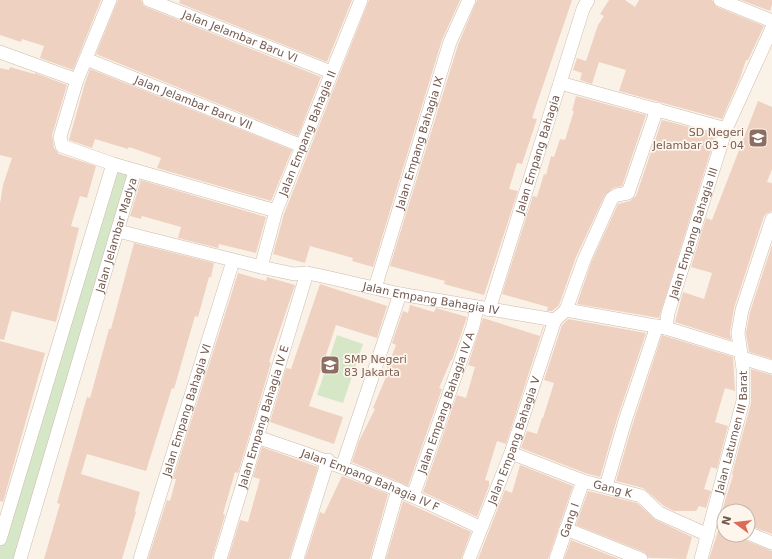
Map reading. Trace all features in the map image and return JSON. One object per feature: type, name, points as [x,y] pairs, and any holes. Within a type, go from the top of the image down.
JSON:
[{"type":"street","points":[[110,0],[77,80],[60,137],[62,146],[113,164]]},
{"type":"street","name":"Jalan Jelambar Baru VI","points":[[149,0],[331,72]]},
{"type":"street","name":"Jalan Empang Bahagia II","points":[[261,268],[276,211],[360,0]]},
{"type":"street","name":"Jalan Empang Bahagia IX","points":[[375,288],[450,42],[469,0]]},
{"type":"street","name":"Jalan Empang Bahagia","points":[[483,309],[560,83],[583,9],[588,0]]},
{"type":"street","points":[[720,0],[772,21]]},
{"type":"street","name":"Jalan Empang Bahagia III","points":[[606,486],[625,421],[661,327],[668,313],[726,129],[772,28]]},
{"type":"street","points":[[0,52],[77,80]]},
{"type":"street","name":"Jalan Jelambar Baru VII","points":[[86,59],[302,146]]},
{"type":"street","points":[[560,83],[726,129]]},
{"type":"street","points":[[555,320],[566,310],[584,260],[612,198],[617,195],[628,193],[657,110]]},
{"type":"street","name":"Jalan Jelambar Madya","points":[[0,539],[113,164],[135,170],[20,559]]},
{"type":"street","points":[[135,170],[276,211]]},
{"type":"street","name":"Jalan Latumen III Barat","points":[[722,503],[743,401],[741,355],[738,333],[742,310],[772,219]]},
{"type":"street","name":"Jalan Empang Bahagia IV","points":[[118,231],[261,268],[294,274],[307,273],[340,279],[400,294],[555,320]]},
{"type":"street","name":"Jalan Empang Bahagia VI","points":[[140,559],[233,261]]},
{"type":"street","name":"Jalan Empang Bahagia IV E","points":[[220,559],[307,273]]},
{"type":"street","points":[[342,467],[400,294]]},
{"type":"street","name":"Jalan Empang Bahagia IV A","points":[[413,496],[473,326],[483,309]]},
{"type":"street","points":[[566,310],[661,327],[772,367]]},
{"type":"street","name":"Jalan Empang Bahagia V","points":[[469,559],[511,453],[555,320]]},
{"type":"street","name":"Jalan Empang Bahagia IV F","points":[[257,436],[328,460],[398,489],[481,528]]},
{"type":"street","name":"Gang K","points":[[511,453],[583,481],[641,496],[659,513],[708,535]]},
{"type":"street","points":[[297,559],[328,460]]},
{"type":"street","name":"Gang I","points":[[556,559],[583,481]]},
{"type":"street","points":[[378,559],[398,489]]},
{"type":"street","name":"Jalan Latumen III Barat","points":[[701,559],[708,535],[716,523]]},
{"type":"street","points":[[566,529],[633,557]]},
{"type":"street","points":[[756,536],[772,543]]},
{"type":"green space","points":[[117,170],[132,178],[26,559],[0,559],[0,543]]},
{"type":"green space","points":[[337,335],[363,344],[343,403],[317,395]]},
{"type":"building","points":[[0,0],[101,0],[73,70],[40,58],[44,46],[22,39],[21,42],[0,35]]},
{"type":"building","points":[[118,0],[141,0],[143,5],[146,7],[321,77],[298,136],[96,54]]},
{"type":"building","points":[[180,0],[352,0],[327,62],[179,3]]},
{"type":"building","points":[[369,0],[460,0],[442,40],[373,267],[352,261],[353,258],[310,246],[305,263],[273,254],[284,214]]},
{"type":"building","points":[[477,0],[572,0],[532,118],[537,119],[522,164],[517,163],[509,189],[518,191],[484,295],[444,284],[445,281],[390,266],[458,45]]},
{"type":"building","points":[[609,0],[625,0],[635,7],[639,0],[712,0],[717,7],[764,26],[748,60],[746,60],[740,78],[722,119],[619,91],[626,70],[599,62],[592,84],[580,80],[582,73],[573,70],[577,58],[586,61],[598,25],[604,16],[600,14]]},
{"type":"building","points":[[741,0],[772,0],[772,4],[770,11]]},
{"type":"building","points":[[10,67],[34,74],[35,73],[67,85],[52,135],[54,148],[59,154],[96,166],[87,198],[80,196],[71,226],[79,228],[56,322],[12,311],[4,340],[0,339],[0,204],[3,185],[12,158],[0,155],[0,68],[9,70]]},
{"type":"building","points":[[90,69],[292,150],[271,201],[157,168],[161,158],[129,147],[128,149],[95,139],[92,148],[69,140]]},
{"type":"building","points":[[576,96],[646,115],[622,186],[613,188],[605,195],[576,257],[559,305],[552,311],[547,311],[548,307],[502,294],[533,196],[537,197],[544,174],[546,175],[551,156],[554,157],[560,139],[565,140],[574,111],[572,111]]},
{"type":"building","points":[[758,101],[772,107],[772,169],[767,182],[772,183],[772,211],[764,216],[734,308],[730,332],[731,340],[675,322],[683,292],[704,299],[712,273],[691,267],[706,218],[712,220]]},
{"type":"building","points":[[662,120],[716,134],[659,318],[577,304],[591,263],[618,204],[630,201],[636,196]]},
{"type":"building","points":[[141,180],[266,217],[256,253],[219,244],[218,248],[178,238],[181,227],[142,216],[141,219],[130,216]]},
{"type":"building","points":[[134,243],[214,263],[211,277],[209,277],[198,317],[195,316],[174,389],[172,388],[146,471],[87,454],[81,474],[140,492],[136,512],[122,559],[44,559],[60,504],[57,503],[87,397],[90,398],[109,329],[111,329]]},
{"type":"building","points":[[772,245],[772,359],[749,352],[746,333],[750,312]]},
{"type":"building","points":[[238,273],[266,281],[267,277],[295,285],[269,362],[271,363],[238,473],[235,472],[223,514],[225,515],[212,559],[148,559],[167,500],[170,501],[176,479],[173,479]]},
{"type":"building","points":[[320,284],[387,306],[377,338],[336,325],[309,406],[343,417],[334,444],[270,422],[286,368],[291,369]]},
{"type":"building","points":[[410,305],[434,312],[436,308],[467,317],[452,360],[439,388],[442,389],[408,486],[352,462],[359,441],[375,409],[373,408],[386,377],[384,376],[396,345],[392,343],[403,311],[408,313]]},
{"type":"building","points":[[483,318],[540,336],[544,326],[506,444],[497,441],[485,480],[489,481],[489,486],[477,517],[423,492],[457,395],[466,398],[475,367],[468,365]]},
{"type":"building","points":[[568,319],[646,333],[617,419],[600,477],[585,473],[521,448],[527,431],[537,434],[543,418],[554,383],[544,380],[562,325]]},
{"type":"building","points":[[662,335],[733,357],[735,391],[725,388],[715,422],[728,426],[717,469],[711,467],[704,489],[711,491],[706,508],[699,506],[696,511],[674,511],[664,506],[643,488],[616,481],[633,423]]},
{"type":"building","points":[[0,341],[45,353],[3,502],[0,501]]},
{"type":"building","points":[[751,369],[772,375],[772,534],[756,528],[756,503],[724,503],[751,403]]},
{"type":"building","points":[[262,447],[318,467],[289,559],[228,559],[240,520],[248,522],[260,479],[253,477]]},
{"type":"building","points":[[520,465],[573,486],[548,559],[478,559],[505,490],[512,493]]},
{"type":"building","points":[[342,476],[388,494],[370,559],[305,559],[320,512],[324,514]]},
{"type":"building","points":[[588,491],[637,503],[656,520],[692,537],[686,559],[649,558],[644,552],[576,525]]},
{"type":"building","points":[[403,501],[471,532],[461,559],[386,559]]},
{"type":"building","points":[[716,537],[716,543],[752,543],[772,551],[772,559],[709,559]]},
{"type":"building","points":[[571,540],[619,559],[564,559]]},
{"type":"place","name":"SD Negeri Jelambar 03 - 04","points":[[758,138]]},
{"type":"place","name":"SMP Negeri 83 Jakarta","points":[[330,365]]}]
